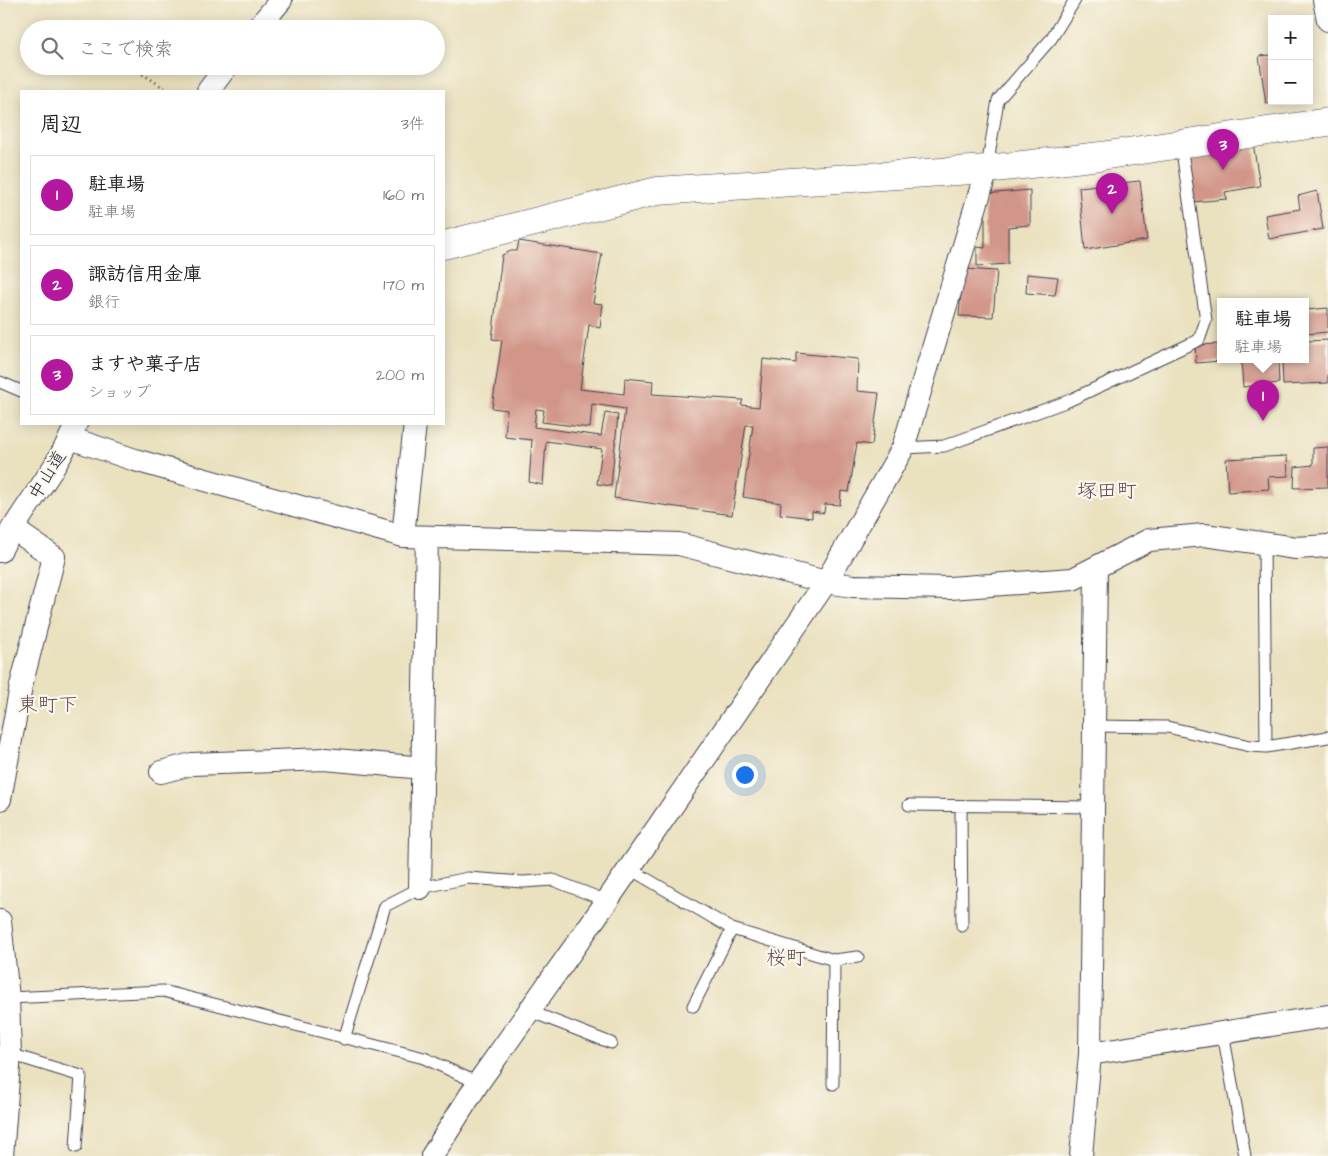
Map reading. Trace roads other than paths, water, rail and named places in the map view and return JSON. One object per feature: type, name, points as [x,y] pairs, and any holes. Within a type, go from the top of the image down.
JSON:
[{"type":"street","points":[[265,20],[281,0]]},
{"type":"street","points":[[1324,0],[1328,20]]},
{"type":"street","points":[[209,90],[220,75]]},
{"type":"street","points":[[445,245],[657,191],[987,169],[1101,156],[1328,122]]},
{"type":"street","points":[[432,1156],[478,1082],[630,869],[826,582],[903,448],[987,169]]},
{"type":"street","points":[[403,536],[415,425]]},
{"type":"street","points":[[73,431],[135,460],[403,536],[678,544],[826,582],[853,586],[950,588],[1073,579],[1149,540],[1204,535],[1296,548],[1328,546]]},
{"type":"street","name":"中山道","points":[[0,551],[12,528],[29,505],[73,431]]},
{"type":"street","points":[[0,799],[21,686],[54,557],[12,528]]},
{"type":"street","points":[[420,888],[427,537]]},
{"type":"street","points":[[1081,1156],[1090,1054],[1096,568]]},
{"type":"street","points":[[161,772],[192,764],[325,759],[422,768]]},
{"type":"street","points":[[0,921],[8,998],[10,1054],[2,1156]]},
{"type":"street","points":[[1090,1054],[1328,1016]]},
{"type":"lane","points":[[987,169],[998,100],[1051,39],[1075,0]]},
{"type":"lane","points":[[903,448],[944,446],[1068,401],[1199,340],[1206,320],[1181,144]]},
{"type":"lane","points":[[0,382],[20,391]]},
{"type":"lane","points":[[1264,542],[1266,747]]},
{"type":"lane","points":[[1094,726],[1167,727],[1250,746],[1266,747],[1328,737]]},
{"type":"lane","points":[[909,805],[1093,807]]},
{"type":"lane","points":[[962,806],[962,926]]},
{"type":"lane","points":[[630,869],[732,929],[834,960],[858,957]]},
{"type":"lane","points":[[344,1039],[385,906],[420,888],[468,878],[523,882],[553,880],[607,901]]},
{"type":"lane","points":[[693,1006],[732,929]]},
{"type":"lane","points":[[833,1084],[834,960]]},
{"type":"lane","points":[[8,998],[163,991],[424,1058],[478,1082]]},
{"type":"lane","points":[[529,1011],[612,1042]]},
{"type":"lane","points":[[1222,1033],[1245,1156]]},
{"type":"lane","points":[[10,1054],[81,1076],[76,1147]]},
{"type":"place","name":"ますや菓子店","points":[[1223,170]]},
{"type":"place","name":"諏訪信用金庫","points":[[1112,214]]},
{"type":"place","name":"駐車場","points":[[1263,421]]},
{"type":"district","name":"塚田町","points":[[1107,490]]},
{"type":"district","name":"東町下","points":[[48,704]]},
{"type":"district","name":"桜町","points":[[786,957]]}]
